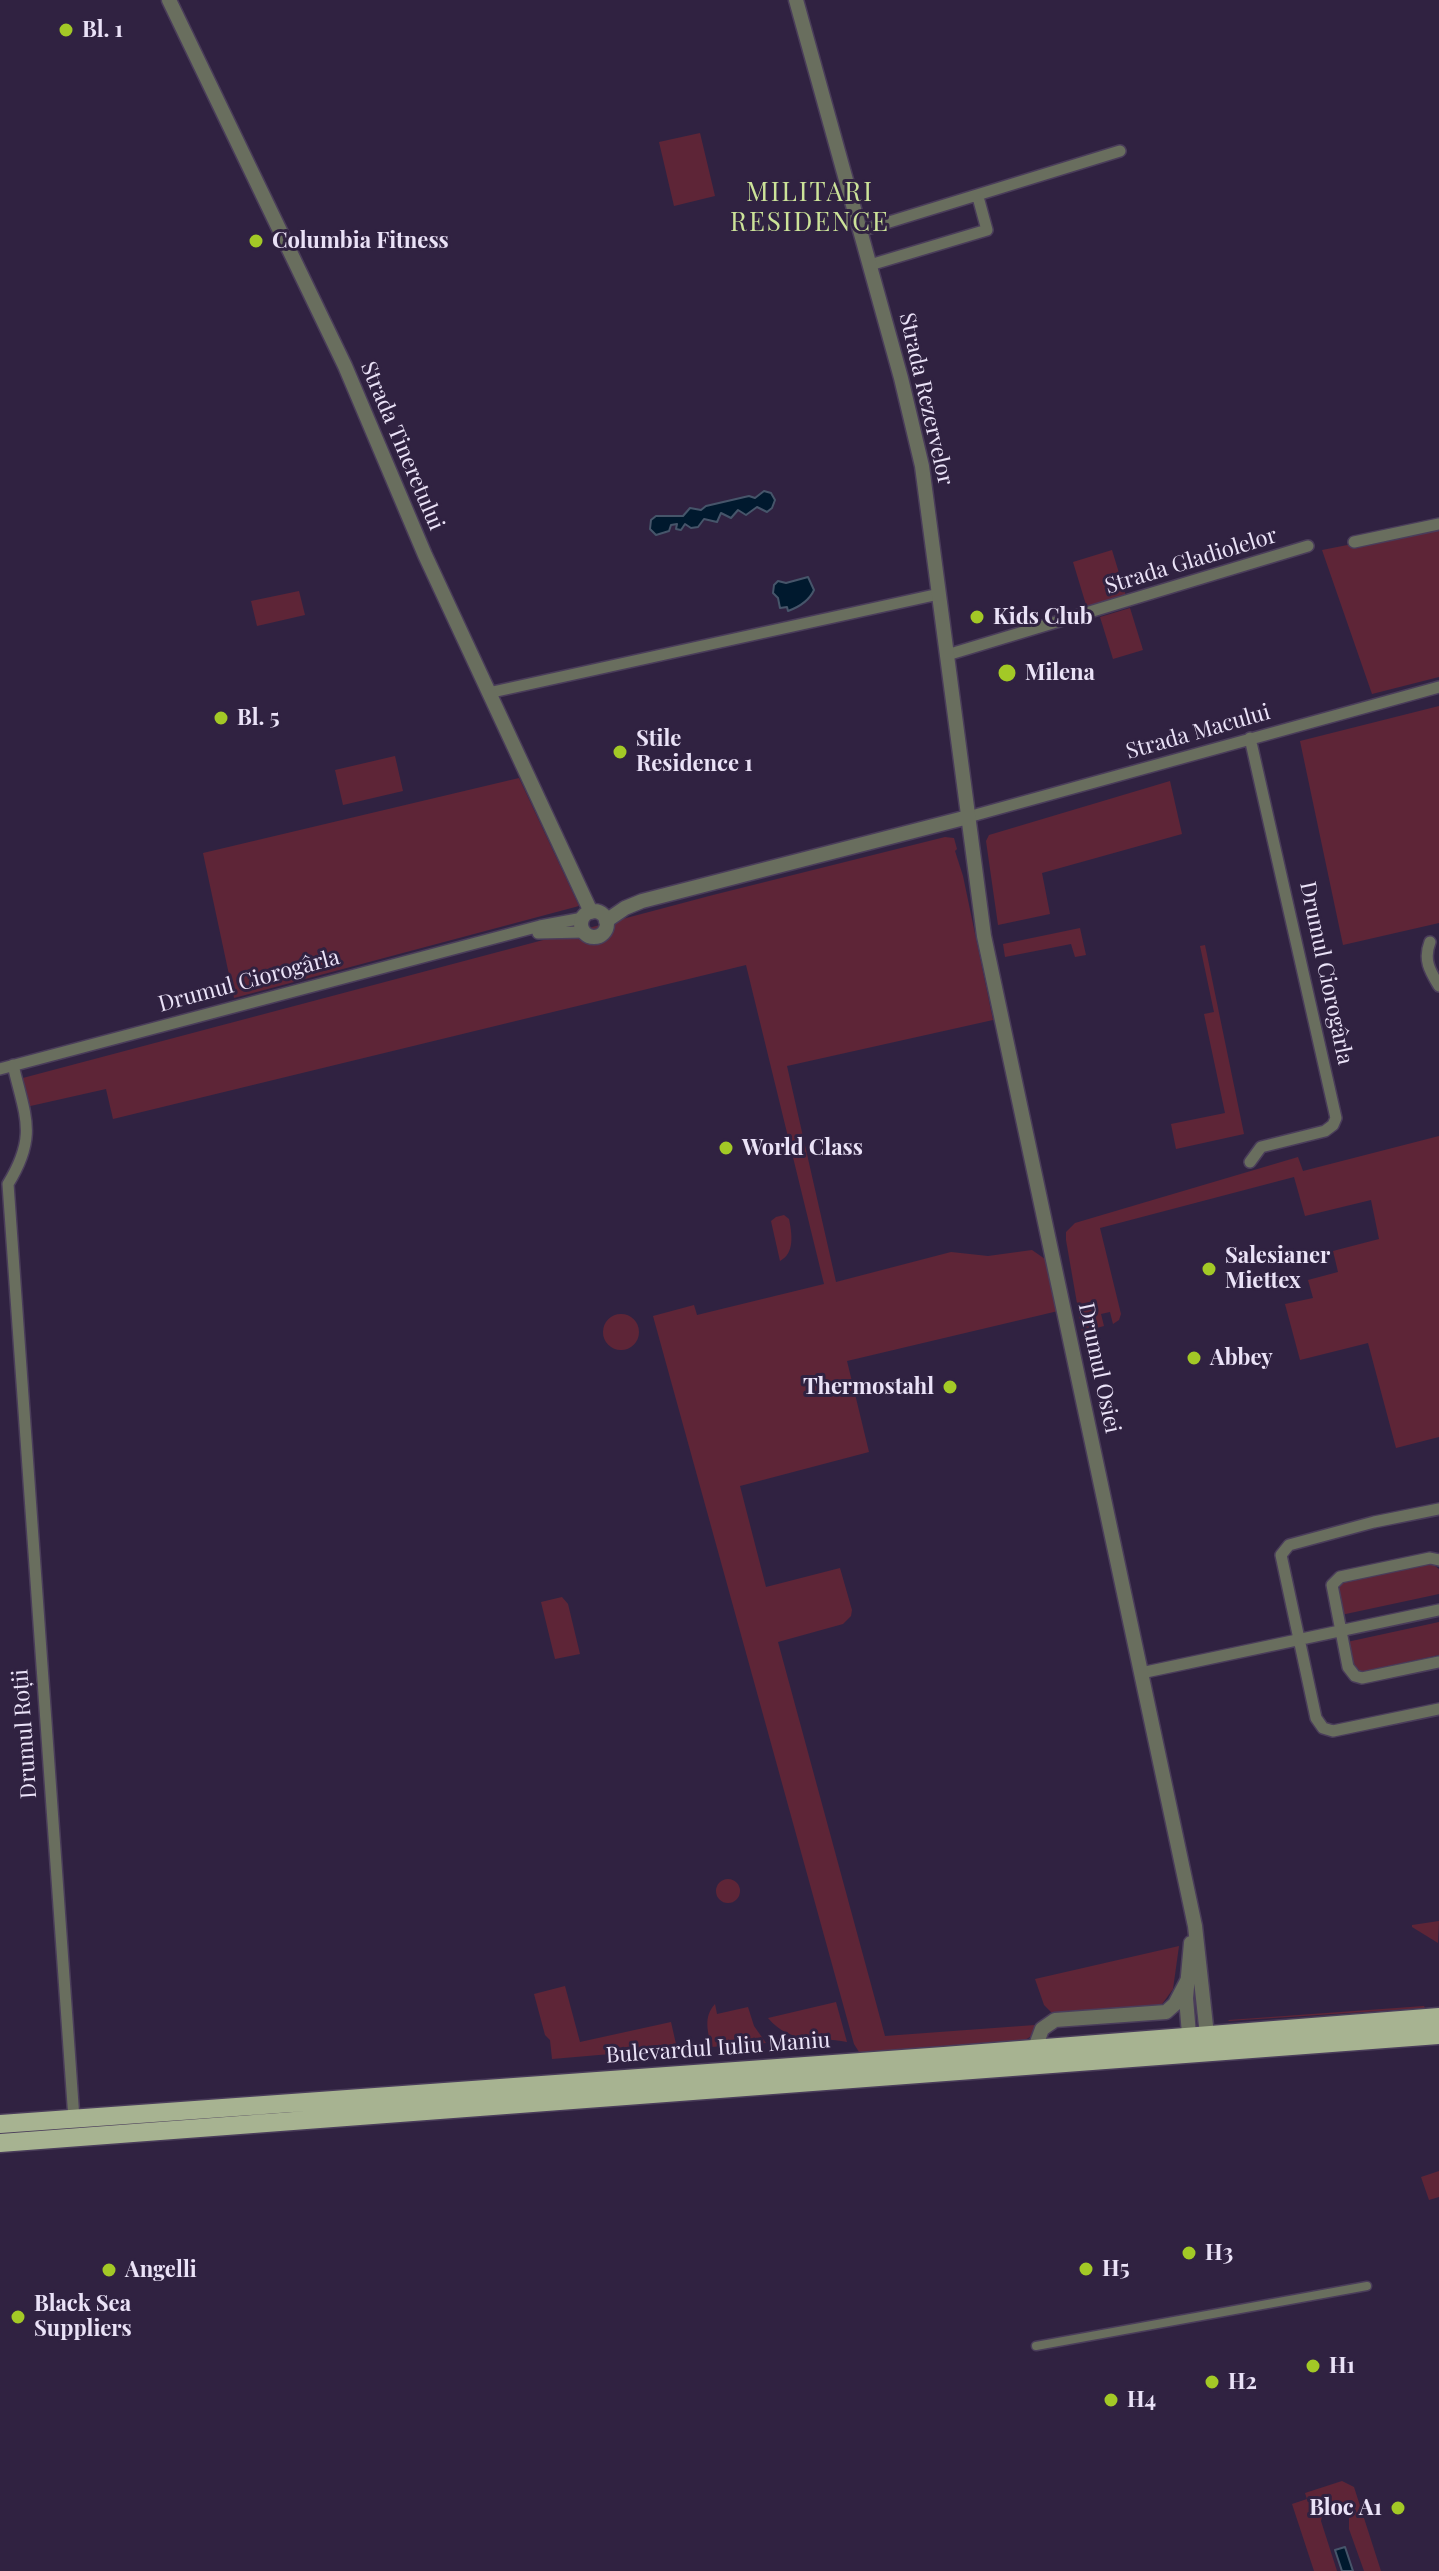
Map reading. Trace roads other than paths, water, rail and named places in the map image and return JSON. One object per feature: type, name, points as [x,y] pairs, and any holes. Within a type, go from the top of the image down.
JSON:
[{"type":"main road","name":"Bulevardul Iuliu Maniu","points":[[0,2124],[448,2092],[707,2081],[1199,2044],[1439,2017]]},
{"type":"main road","name":"Bulevardul Iuliu Maniu","points":[[0,2143],[419,2111],[1035,2048],[1439,2035]]},
{"type":"main road","points":[[419,2111],[438,2102],[448,2092]]},
{"type":"street","name":"Strada Tineretului","points":[[169,0],[345,366],[586,921]]},
{"type":"street","name":"Strada Rezervelor","points":[[796,0],[901,378],[922,466],[968,817]]},
{"type":"street","points":[[860,231],[1120,151]]},
{"type":"street","points":[[870,265],[987,230],[978,197]]},
{"type":"street","points":[[1354,542],[1439,524]]},
{"type":"street","name":"Strada Gladiolelor","points":[[947,655],[1308,546]]},
{"type":"street","points":[[488,693],[939,594]]},
{"type":"street","name":"Strada Macului","points":[[968,817],[1439,687]]},
{"type":"street","name":"Drumul Ciorogârla","points":[[1250,738],[1336,1118],[1325,1131],[1261,1147],[1250,1162]]},
{"type":"street","points":[[971,840],[978,824],[990,811]]},
{"type":"street","points":[[606,921],[598,912],[586,921],[591,937],[605,931],[606,921],[620,910],[642,901],[968,817]]},
{"type":"street","name":"Drumul Osiei","points":[[968,817],[984,936],[1195,1926],[1199,2044]]},
{"type":"street","name":"Drumul Ciorogârla","points":[[0,1069],[540,926],[586,921]]},
{"type":"street","points":[[1430,942],[1427,964],[1439,986]]},
{"type":"street","name":"Drumul Roții","points":[[13,1065],[28,1138],[25,1153],[8,1184],[74,2119]]},
{"type":"street","points":[[1439,1509],[1374,1522],[1285,1547],[1281,1555],[1316,1718],[1323,1728],[1333,1731],[1439,1709]]},
{"type":"street","points":[[1439,1560],[1430,1558],[1336,1579],[1333,1591],[1349,1670],[1359,1678],[1439,1662]]},
{"type":"street","points":[[1141,1673],[1439,1610]]},
{"type":"street","name":"Drumul Osiei","points":[[1195,1926],[1187,1981],[1199,2044]]},
{"type":"street","points":[[1035,2048],[1042,2029],[1055,2020],[1166,2012],[1175,2004],[1187,1981]]},
{"type":"street","points":[[1036,2346],[1367,2286]]},
{"type":"water","points":[[764,491],[771,493],[775,500],[767,512],[757,507],[746,515],[738,510],[731,518],[721,513],[717,522],[704,519],[698,527],[691,528],[685,524],[681,530],[676,529],[677,524],[671,525],[669,531],[656,535],[650,529],[651,520],[656,516],[683,516],[690,508],[701,510],[706,506],[749,496],[755,498]]},
{"type":"water","points":[[808,577],[814,590],[809,597],[788,611],[787,607],[780,608],[778,598],[773,593],[774,585],[778,581],[786,583]]},
{"type":"water","points":[[1345,2547],[1353,2571],[1342,2571],[1335,2550]]},
{"type":"place","name":"Bl. 1","points":[[66,30]]},
{"type":"place","name":"Columbia Fitness","points":[[256,241]]},
{"type":"place","name":"Kids Club","points":[[977,617]]},
{"type":"place","name":"Milena","points":[[1007,673]]},
{"type":"place","name":"Bl. 5","points":[[221,718]]},
{"type":"place","name":"Stile Residence 1","points":[[620,752]]},
{"type":"place","name":"World Class","points":[[726,1148]]},
{"type":"place","name":"Salesianer Miettex","points":[[1209,1269]]},
{"type":"place","name":"Abbey","points":[[1194,1358]]},
{"type":"place","name":"Thermostahl","points":[[950,1387]]},
{"type":"place","name":"H3","points":[[1189,2253]]},
{"type":"place","name":"H5","points":[[1086,2269]]},
{"type":"place","name":"Angelli","points":[[109,2270]]},
{"type":"place","name":"Black Sea Suppliers","points":[[18,2317]]},
{"type":"place","name":"H1","points":[[1313,2366]]},
{"type":"place","name":"H2","points":[[1212,2382]]},
{"type":"place","name":"H4","points":[[1111,2400]]},
{"type":"place","name":"Bloc A1","points":[[1398,2508]]},
{"type":"district","name":"MILITARI RESIDENCE","points":[[810,208]]}]
